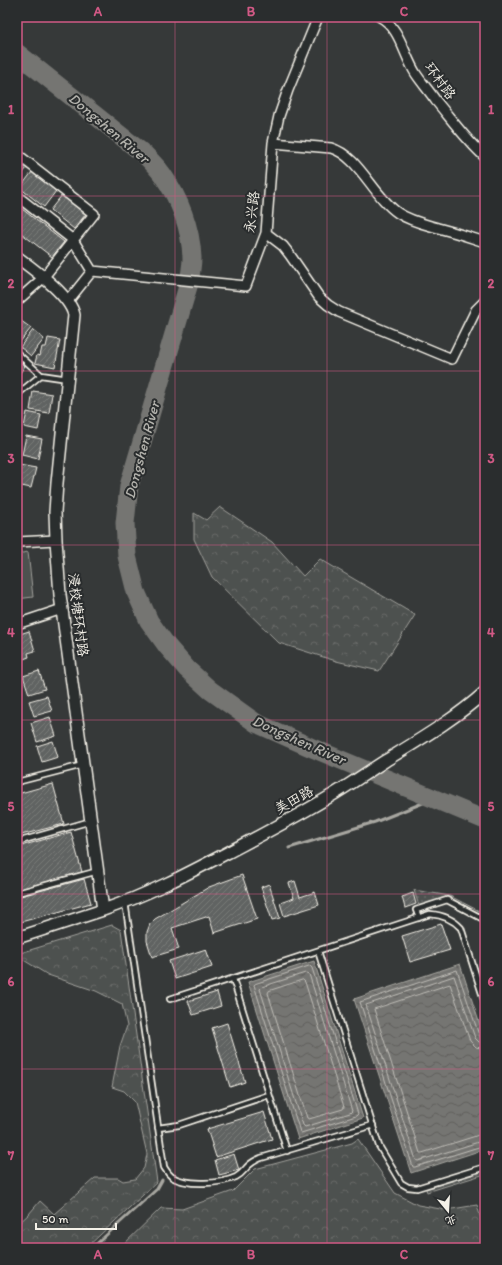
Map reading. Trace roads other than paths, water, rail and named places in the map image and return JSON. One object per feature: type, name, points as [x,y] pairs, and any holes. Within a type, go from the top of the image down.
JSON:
[{"type":"street","name":"永兴路","points":[[92,271],[246,286],[266,233],[273,143],[279,116],[318,17]]},
{"type":"street","name":"环村路","points":[[380,17],[386,20],[394,30],[416,74],[458,128],[473,146],[485,157]]},
{"type":"street","points":[[273,143],[338,150],[350,159],[382,199],[398,213],[418,222],[485,242]]},
{"type":"street","points":[[17,154],[94,214],[43,278],[17,301]]},
{"type":"street","points":[[17,196],[73,240],[92,271],[68,301],[17,257]]},
{"type":"street","points":[[266,233],[283,246],[319,297],[328,305],[339,312],[452,359],[476,310],[485,301]]},
{"type":"street","name":"浸校塘环村路","points":[[68,301],[74,315],[57,483],[55,512],[56,540],[62,609],[103,910]]},
{"type":"street","points":[[17,542],[56,540]]},
{"type":"street","points":[[17,624],[62,609]]},
{"type":"street","name":"美田路","points":[[103,910],[170,882],[328,798],[483,697]]},
{"type":"street","points":[[17,938],[103,910]]},
{"type":"lane","points":[[17,353],[41,376],[68,379]]},
{"type":"lane","points":[[17,392],[19,393],[41,376]]},
{"type":"lane","points":[[17,782],[83,765]]},
{"type":"lane","points":[[17,842],[91,821]]},
{"type":"lane","points":[[17,893],[98,871]]},
{"type":"lane","points":[[419,918],[416,910],[447,900],[485,920]]},
{"type":"lane","points":[[125,902],[164,1167],[171,1176],[184,1181],[211,1183],[224,1181],[239,1175],[254,1161],[373,1125]]},
{"type":"lane","points":[[170,999],[430,914],[440,915],[456,922],[461,928],[485,1003]]},
{"type":"lane","points":[[318,951],[379,1146],[401,1183],[408,1187],[417,1188],[485,1167]]},
{"type":"lane","points":[[233,979],[287,1151]]},
{"type":"lane","points":[[158,1128],[179,1125],[269,1095]]},
{"type":"water","points":[[314,961],[363,1118],[298,1139],[248,982]]},
{"type":"water","points":[[460,964],[485,1040],[485,1149],[411,1173],[354,999]]},
{"type":"waterway","name":"Dongshen River","points":[[17,53],[152,162],[162,174],[174,193],[187,225],[192,258],[189,283],[129,486],[125,523],[127,556],[136,592],[149,621],[167,646],[187,669],[210,690],[256,723],[485,820]]},
{"type":"waterway","points":[[289,848],[375,822],[433,799]]},
{"type":"waterway","points":[[92,1248],[157,1189],[162,1180]]}]
